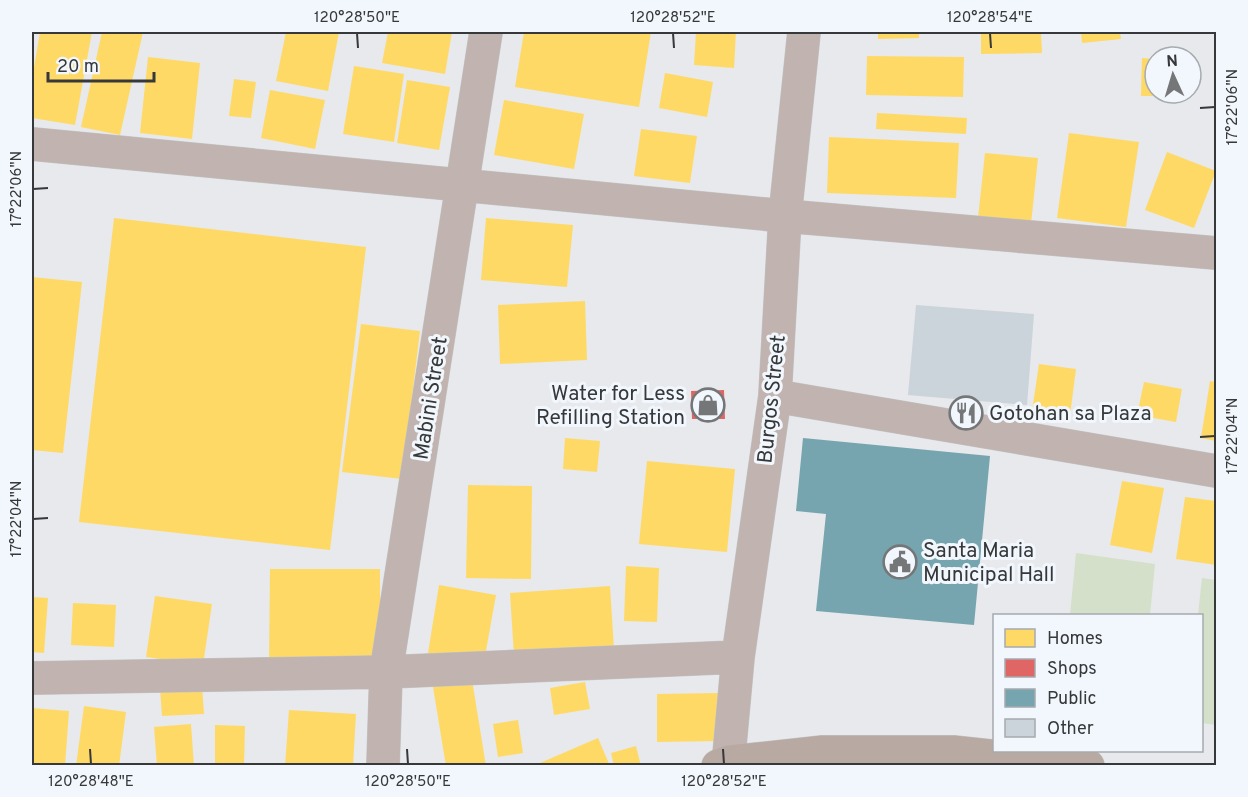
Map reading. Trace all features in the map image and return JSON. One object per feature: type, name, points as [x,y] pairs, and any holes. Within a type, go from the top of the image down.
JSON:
[{"type":"main road","points":[[725,764],[823,752],[953,752],[1088,765]]},
{"type":"street","name":"Mabini Street","points":[[383,765],[386,672],[464,185],[486,32]]},
{"type":"street","name":"Burgos Street","points":[[725,764],[775,396],[785,216],[804,32]]},
{"type":"street","points":[[32,144],[785,216],[1216,253]]},
{"type":"street","points":[[775,396],[1216,471]]},
{"type":"street","points":[[32,678],[386,672],[738,657]]},
{"type":"green space","points":[[1076,553],[1155,564],[1150,614],[1070,614]]},
{"type":"green space","points":[[1202,578],[1216,580],[1216,725],[1203,723],[1203,614],[1198,614]]},
{"type":"building: Homes","points":[[40,32],[92,32],[75,125],[32,118],[32,79]]},
{"type":"building: Homes","points":[[102,32],[143,32],[120,135],[81,127]]},
{"type":"building: Homes","points":[[286,32],[339,32],[328,91],[276,81]]},
{"type":"building: Homes","points":[[388,32],[452,32],[445,74],[382,63]]},
{"type":"building: Homes","points":[[524,32],[651,32],[639,107],[515,87]]},
{"type":"building: Homes","points":[[696,32],[736,32],[734,68],[694,65]]},
{"type":"building: Homes","points":[[878,32],[919,32],[919,38],[878,39]]},
{"type":"building: Homes","points":[[981,32],[1041,32],[1042,53],[981,54]]},
{"type":"building: Homes","points":[[1081,32],[1120,32],[1121,39],[1082,43]]},
{"type":"building: Homes","points":[[867,56],[964,57],[963,97],[866,95]]},
{"type":"building: Homes","points":[[148,57],[200,63],[192,139],[140,133]]},
{"type":"building: Homes","points":[[1142,58],[1143,96],[1141,96]]},
{"type":"building: Homes","points":[[354,66],[404,74],[394,142],[343,134]]},
{"type":"building: Homes","points":[[665,73],[713,82],[707,117],[659,108]]},
{"type":"building: Homes","points":[[234,79],[256,82],[251,118],[229,116]]},
{"type":"building: Homes","points":[[407,80],[450,87],[439,150],[397,143]]},
{"type":"building: Homes","points":[[270,90],[325,100],[315,149],[261,138]]},
{"type":"building: Homes","points":[[504,100],[584,114],[574,169],[494,155]]},
{"type":"building: Homes","points":[[877,113],[967,118],[966,134],[876,129]]},
{"type":"building: Homes","points":[[641,129],[697,136],[690,183],[634,176]]},
{"type":"building: Homes","points":[[1069,133],[1139,142],[1126,227],[1057,218]]},
{"type":"building: Homes","points":[[829,137],[959,143],[956,198],[827,193]]},
{"type":"building: Homes","points":[[1167,152],[1216,171],[1194,228],[1145,210]]},
{"type":"building: Homes","points":[[985,153],[1038,158],[1031,224],[978,218]]},
{"type":"building: Homes","points":[[114,218],[366,247],[330,550],[79,522]]},
{"type":"building: Homes","points":[[486,218],[573,225],[567,287],[481,280]]},
{"type":"building: Homes","points":[[32,277],[82,282],[63,453],[32,450]]},
{"type":"building: Homes","points":[[585,301],[587,360],[500,364],[498,305]]},
{"type":"building: Homes","points":[[361,324],[420,331],[402,479],[342,472]]},
{"type":"building: Homes","points":[[1039,364],[1076,369],[1069,423],[1031,418]]},
{"type":"building: Homes","points":[[1210,381],[1216,382],[1216,441],[1201,438]]},
{"type":"building: Homes","points":[[1144,382],[1182,389],[1176,422],[1137,415]]},
{"type":"building: Homes","points":[[565,438],[600,441],[597,472],[563,469]]},
{"type":"building: Homes","points":[[647,461],[735,469],[727,552],[639,544]]},
{"type":"building: Homes","points":[[1122,481],[1164,488],[1152,553],[1110,545]]},
{"type":"building: Homes","points":[[468,485],[532,486],[531,579],[466,578]]},
{"type":"building: Homes","points":[[1185,497],[1216,501],[1216,565],[1176,559]]},
{"type":"building: Homes","points":[[626,566],[659,568],[657,622],[624,621]]},
{"type":"building: Homes","points":[[270,569],[380,569],[380,663],[269,662]]},
{"type":"building: Homes","points":[[439,585],[496,595],[484,662],[428,653]]},
{"type":"building: Homes","points":[[610,586],[614,649],[514,656],[510,593]]},
{"type":"building: Homes","points":[[155,596],[212,604],[203,665],[146,657]]},
{"type":"building: Homes","points":[[32,597],[48,598],[44,653],[32,652]]},
{"type":"building: Homes","points":[[73,603],[116,605],[114,647],[71,645]]},
{"type":"building: Homes","points":[[472,680],[486,766],[446,766],[433,687]]},
{"type":"building: Homes","points":[[585,682],[590,709],[554,715],[550,688]]},
{"type":"building: Homes","points":[[202,686],[204,714],[162,716],[160,688]]},
{"type":"building: Homes","points":[[721,693],[722,741],[657,742],[657,694]]},
{"type":"building: Homes","points":[[84,706],[126,712],[119,766],[76,766]]},
{"type":"building: Homes","points":[[32,708],[69,711],[65,766],[32,766]]},
{"type":"building: Homes","points":[[289,710],[356,714],[353,766],[285,766]]},
{"type":"building: Homes","points":[[518,720],[523,753],[498,757],[493,724]]},
{"type":"building: Homes","points":[[191,724],[194,766],[157,766],[154,727]]},
{"type":"building: Homes","points":[[215,725],[245,726],[244,766],[215,766]]},
{"type":"building: Homes","points":[[598,738],[610,766],[533,766]]},
{"type":"building: Homes","points":[[636,746],[641,766],[614,766],[611,753]]},
{"type":"building: Shops","name":"Water for Less Refilling Station","points":[[724,390],[725,419],[692,419],[691,391]]},
{"type":"building: Public","name":"Santa Maria Municipal Hall","points":[[803,438],[990,456],[974,625],[816,611],[826,514],[796,511]]},
{"type":"building: Other","points":[[916,305],[1034,314],[1027,405],[908,395]]},
{"type":"place","name":"Water for Less Refilling Station","points":[[708,405]]},
{"type":"place","name":"Gotohan sa Plaza","points":[[966,413]]},
{"type":"place","name":"Santa Maria Municipal Hall","points":[[900,562]]}]
